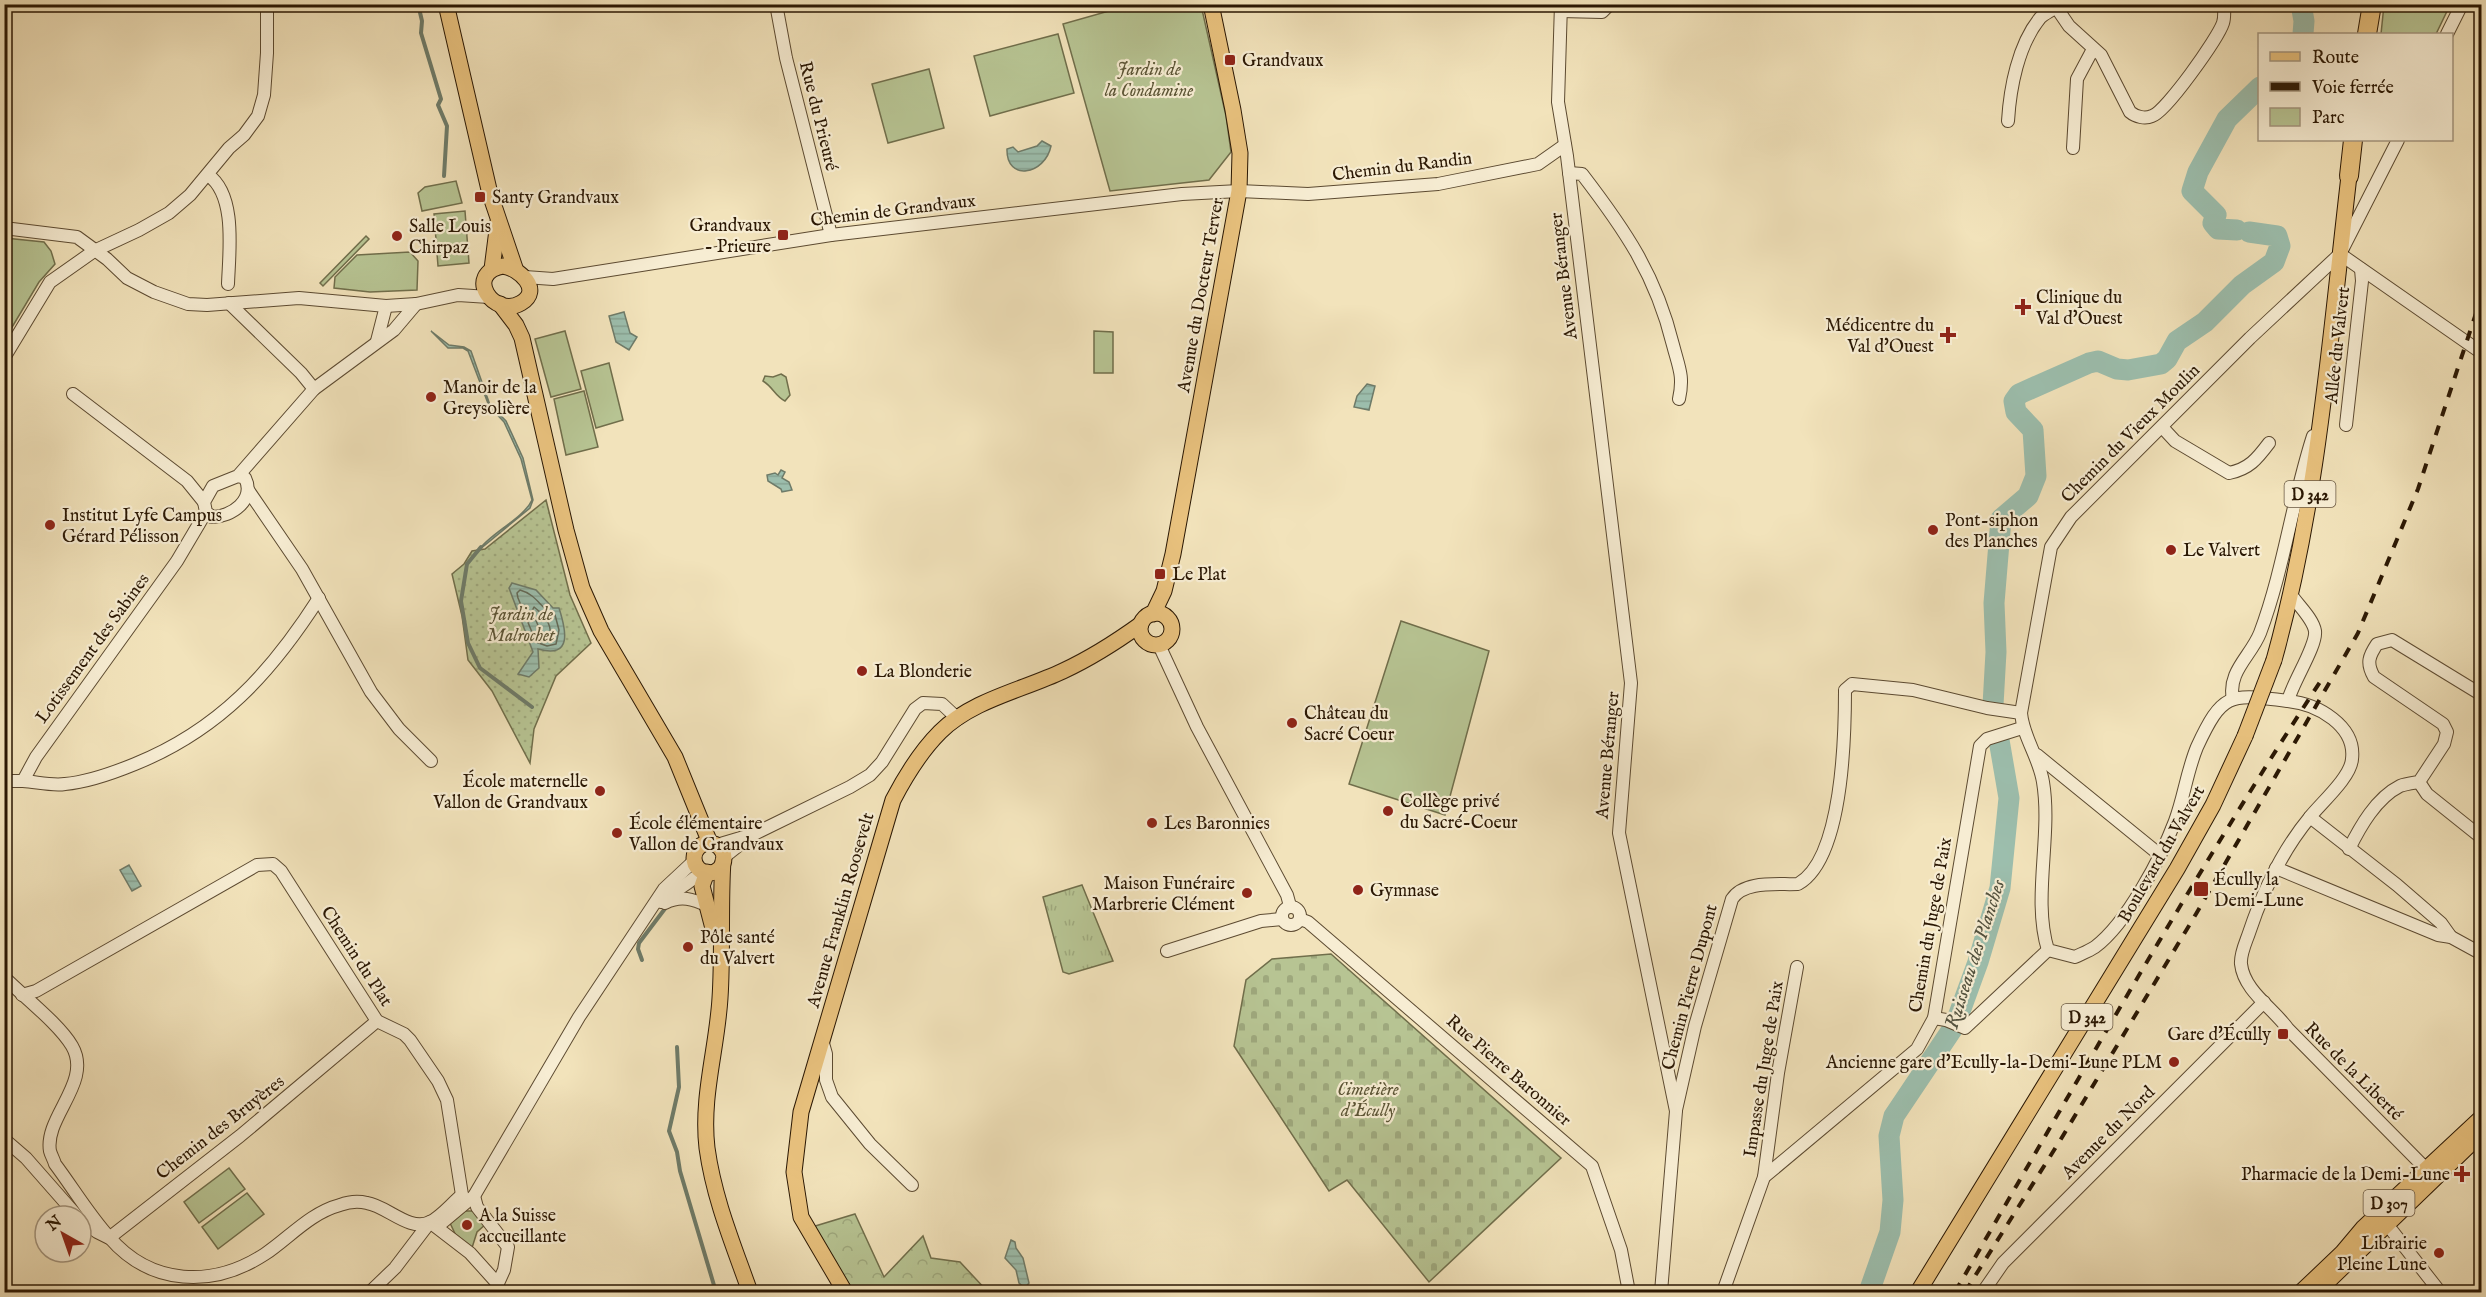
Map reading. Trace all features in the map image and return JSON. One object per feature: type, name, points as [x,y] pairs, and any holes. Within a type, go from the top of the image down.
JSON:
[{"type":"highway","points":[[2362,33],[2364,4]]},
{"type":"highway","points":[[2367,33],[2372,4]]},
{"type":"highway","name":"D 342","points":[[2349,176],[2353,141]]},
{"type":"main road","points":[[447,4],[498,222],[520,272],[526,298],[522,338]]},
{"type":"main road","name":"Avenue du Docteur Terver","points":[[1160,616],[1239,191],[1238,142],[1211,4]]},
{"type":"main road","name":"D 342","points":[[2340,254],[2349,176]]},
{"type":"main road","points":[[498,222],[485,292],[512,320],[522,338],[566,530],[582,588],[601,631],[675,757],[715,850],[719,868],[701,868]]},
{"type":"main road","name":"Boulevard du Valvert","points":[[1918,1293],[2177,869],[2222,788],[2246,736],[2274,660],[2292,596],[2303,540],[2340,254]]},
{"type":"main road","points":[[488,275],[503,266],[520,272]]},
{"type":"main road","points":[[494,300],[512,306],[526,298]]},
{"type":"main road","points":[[1160,616],[1171,623],[1171,634],[1164,643],[1153,643],[1141,634],[1141,624],[1144,619],[1160,616]]},
{"type":"main road","name":"Avenue Franklin Roosevelt","points":[[845,1293],[801,1218],[794,1172],[801,1112],[893,800],[908,770],[940,731],[981,705],[1062,671],[1113,645],[1141,624]]},
{"type":"main road","name":"Avenue Franklin Roosevelt","points":[[1113,645],[1153,643]]},
{"type":"main road","points":[[715,850],[695,851],[701,868],[702,886],[720,954]]},
{"type":"main road","points":[[715,850],[720,997],[706,1095],[705,1119],[712,1178],[720,1214],[750,1288]]},
{"type":"main road","name":"D 307","points":[[2317,1293],[2387,1224],[2427,1171],[2481,1117]]},
{"type":"main road","name":"D 307","points":[[2427,1171],[2481,1133]]},
{"type":"main road","name":"D 307","points":[[2301,1293],[2342,1253],[2387,1224]]},
{"type":"street","points":[[4,358],[51,282],[94,251],[170,213],[208,175],[258,116],[264,95],[267,4]]},
{"type":"street","name":"Rue du Prieuré","points":[[776,4],[786,58],[831,235]]},
{"type":"street","points":[[1565,145],[1558,102],[1561,8],[1602,12],[1610,4]]},
{"type":"street","points":[[2008,122],[2010,100],[2026,42],[2041,17],[2056,6],[2069,26],[2101,55],[2130,112],[2140,117],[2153,116],[2169,103],[2219,32],[2224,16],[2224,4]]},
{"type":"street","points":[[2448,33],[2462,4]]},
{"type":"street","points":[[2073,148],[2078,79],[2093,49]]},
{"type":"street","name":"Chemin du Vieux Moulin","points":[[2048,950],[2042,932],[2045,804],[2043,782],[2037,755],[2018,729],[2017,713],[2051,547],[2071,517],[2250,338],[2340,254],[2398,141]]},
{"type":"street","name":"Chemin du Randin","points":[[1239,191],[1308,194],[1438,184],[1538,164],[1565,145]]},
{"type":"street","name":"Avenue Béranger","points":[[1565,145],[1631,683],[1619,833],[1676,1111],[1661,1293]]},
{"type":"street","points":[[1569,173],[1582,174],[1628,236],[1649,274],[1668,323],[1683,381],[1679,399]]},
{"type":"street","points":[[208,175],[218,181],[227,207],[228,284]]},
{"type":"street","name":"Chemin de Grandvaux","points":[[520,272],[550,279],[831,235],[1182,194],[1239,191]]},
{"type":"street","points":[[2346,202],[2353,210],[2366,206]]},
{"type":"street","points":[[4,228],[71,236],[87,243],[127,278],[170,299],[188,304],[299,298],[386,306],[416,304],[458,295],[494,300]]},
{"type":"street","points":[[2340,254],[2481,353]]},
{"type":"street","name":"Allée du Valvert","points":[[2346,425],[2362,281],[2361,269]]},
{"type":"street","points":[[458,295],[488,275]]},
{"type":"street","name":"Chemin de Grandvaux","points":[[526,298],[550,279]]},
{"type":"street","points":[[229,303],[301,373],[314,389]]},
{"type":"street","points":[[74,394],[186,481],[207,510],[220,517],[238,509],[244,500],[245,483],[267,444],[314,389],[394,330],[416,304]]},
{"type":"street","points":[[377,341],[386,306]]},
{"type":"street","points":[[1940,1019],[1965,1028],[2048,950],[2075,957],[2095,946],[2127,912],[2160,855],[2175,821],[2194,754],[2208,724],[2218,708],[2233,699],[2231,684],[2235,672],[2259,634],[2282,562],[2307,455],[2321,413]]},
{"type":"street","points":[[2162,427],[2175,441],[2229,472],[2243,470],[2256,460],[2269,443]]},
{"type":"street","points":[[186,481],[213,486],[245,483]]},
{"type":"street","points":[[245,483],[302,568],[371,692],[399,729],[431,761]]},
{"type":"street","name":"Lotissement des Sabines","points":[[23,781],[36,757],[193,538],[207,510],[213,486]]},
{"type":"street","points":[[238,509],[254,513],[272,526]]},
{"type":"street","points":[[2288,701],[2291,688],[2314,639],[2313,625],[2292,596]]},
{"type":"street","points":[[4,781],[63,784],[108,775],[157,756],[200,732],[248,691],[278,657],[319,598]]},
{"type":"street","points":[[2349,849],[2362,824],[2382,800],[2400,786],[2419,782],[2444,744],[2447,732],[2443,724],[2374,677],[2368,668],[2369,657],[2378,644],[2392,640],[2481,695]]},
{"type":"street","points":[[1153,643],[1287,895],[1290,906],[1300,911],[1300,919],[1293,925],[1287,924],[1282,919]]},
{"type":"street","name":"Chemin Pierre Dupont","points":[[1676,1111],[1695,1026],[1732,899],[1737,891],[1746,887],[1798,884],[1805,880],[1824,849],[1837,805],[1844,736],[1845,690],[1852,684],[1912,690],[2017,713]]},
{"type":"street","name":"Rue de la Liberté","points":[[2233,699],[2246,696],[2288,701],[2335,720],[2346,732],[2353,761],[2345,777],[2294,837],[2264,888],[2241,961],[2247,982],[2288,1029],[2427,1171]]},
{"type":"street","points":[[715,850],[754,834],[870,775],[882,762],[915,709],[923,704],[934,702],[942,704],[958,719]]},
{"type":"street","name":"Chemin du Juge de Paix","points":[[1764,1177],[1917,1049],[1940,1019],[1980,746],[1987,738],[2018,729]]},
{"type":"street","points":[[2037,755],[2160,855]]},
{"type":"street","points":[[2419,782],[2427,794],[2481,838]]},
{"type":"street","points":[[2310,817],[2441,923],[2451,937]]},
{"type":"street","name":"Chemin du Plat","points":[[22,995],[36,991],[257,865],[267,863],[276,866],[377,1021],[404,1034],[438,1081],[447,1100],[468,1196]]},
{"type":"street","points":[[369,1293],[434,1225],[468,1196],[579,1017],[670,882],[701,868]]},
{"type":"street","points":[[2276,868],[2438,934],[2451,937],[2481,954]]},
{"type":"street","points":[[647,916],[677,898],[694,900],[708,906]]},
{"type":"street","points":[[1282,919],[1283,911],[1290,906]]},
{"type":"street","points":[[1167,951],[1261,921],[1282,919]]},
{"type":"street","name":"Rue Pierre Baronnier","points":[[1300,919],[1308,922],[1592,1166],[1621,1250],[1629,1293]]},
{"type":"street","name":"Impasse du Juge de Paix","points":[[1764,1177],[1778,1072],[1797,967]]},
{"type":"street","points":[[4,977],[56,1026],[73,1048],[77,1065],[74,1083],[51,1135],[50,1152],[56,1164],[109,1238]]},
{"type":"street","name":"Avenue du Nord","points":[[1983,1293],[2002,1263],[2264,1002]]},
{"type":"street","name":"Chemin des Bruyères","points":[[109,1238],[240,1136],[377,1021]]},
{"type":"street","points":[[822,1040],[826,1054],[826,1080],[832,1097],[870,1144],[912,1185]]},
{"type":"street","points":[[4,1138],[26,1158],[66,1204]]},
{"type":"street","points":[[1723,1293],[1764,1177]]},
{"type":"street","points":[[93,1229],[109,1238],[140,1264],[189,1278],[228,1274],[266,1253],[316,1214],[342,1204],[368,1203],[409,1222],[434,1225],[470,1253],[495,1288],[504,1270],[508,1247],[468,1196]]},
{"type":"street","points":[[2387,1224],[2440,1293]]},
{"type":"green space","points":[[2384,4],[2450,5],[2436,33],[2381,33]]},
{"type":"green space","name":"Jardin de la Condamine","points":[[1130,5],[1201,5],[1226,116],[1231,152],[1209,180],[1110,191],[1063,24]]},
{"type":"green space","points":[[1058,34],[1074,93],[990,116],[974,56]]},
{"type":"green space","points":[[929,69],[944,128],[888,143],[872,84]]},
{"type":"green space","points":[[456,181],[462,203],[422,211],[418,193],[425,187]]},
{"type":"green space","points":[[465,211],[469,263],[438,266],[434,214]]},
{"type":"green space","points":[[366,236],[369,239],[323,286],[320,283]]},
{"type":"green space","points":[[5,238],[44,242],[51,251],[55,264],[39,282],[5,339]]},
{"type":"green space","points":[[410,252],[418,261],[417,290],[370,292],[334,288],[335,277],[357,255]]},
{"type":"green space","points":[[565,331],[581,389],[551,397],[535,339]]},
{"type":"green space","points":[[1094,331],[1113,332],[1113,373],[1094,373]]},
{"type":"green space","points":[[609,363],[623,420],[596,428],[581,371]]},
{"type":"green space","points":[[781,374],[786,377],[790,395],[785,401],[763,381],[765,376],[773,377]]},
{"type":"green space","points":[[584,391],[598,447],[566,455],[554,399]]},
{"type":"green space","name":"Jardin de Malrochet","points":[[546,500],[570,595],[591,643],[556,676],[534,729],[530,763],[492,691],[468,660],[462,616],[452,574],[464,564],[472,551],[485,549]]},
{"type":"green space","points":[[1401,621],[1489,651],[1445,815],[1349,784]]},
{"type":"green space","points":[[1082,885],[1113,961],[1069,974],[1063,972],[1043,897]]},
{"type":"green space","name":"Cimetière d'Écully","points":[[1331,954],[1561,1158],[1429,1282],[1347,1180],[1329,1191],[1234,1046],[1246,980],[1272,959]]},
{"type":"green space","points":[[229,1168],[245,1189],[199,1223],[184,1202]]},
{"type":"green space","points":[[247,1193],[264,1214],[218,1249],[202,1227]]},
{"type":"green space","points":[[464,1211],[475,1211],[486,1224],[477,1232],[471,1251],[458,1240],[450,1223]]},
{"type":"green space","points":[[855,1214],[884,1277],[923,1236],[931,1258],[960,1262],[988,1292],[961,1289],[957,1292],[854,1292],[812,1227]]},
{"type":"water","points":[[1042,141],[1051,146],[1047,156],[1034,168],[1026,171],[1019,170],[1013,167],[1008,160],[1007,149],[1013,147],[1018,152],[1037,146]]},
{"type":"water","points":[[624,312],[630,333],[637,337],[629,350],[616,342],[609,316]]},
{"type":"water","points":[[431,331],[449,345],[464,347],[471,351],[490,405],[506,421],[523,458],[533,500],[530,508],[479,550],[490,538],[522,513],[532,500],[521,459],[504,422],[489,406],[468,351],[463,348],[448,348]]},
{"type":"water","points":[[1367,384],[1375,386],[1369,410],[1354,407],[1357,396]]},
{"type":"water","points":[[781,470],[785,472],[782,478],[789,482],[792,490],[782,492],[768,481],[767,475],[775,473],[778,475]]},
{"type":"water","points":[[512,583],[536,590],[553,608],[559,608],[564,625],[562,646],[557,650],[549,651],[538,649],[539,668],[529,677],[518,674],[533,652],[509,588]]},
{"type":"water","points":[[129,865],[141,886],[132,891],[120,870]]},
{"type":"water","points":[[1011,1240],[1015,1242],[1023,1258],[1029,1283],[1025,1288],[1019,1283],[1016,1270],[1005,1258]]},
{"type":"waterway","points":[[418,4],[422,21],[421,33],[441,99],[438,105],[447,126],[444,176]]},
{"type":"waterway","name":"Ruisseau des Planches","points":[[2301,4],[2303,33]]},
{"type":"waterway","name":"Ruisseau des Planches","points":[[2237,230],[2218,229],[2213,223],[2216,215],[2192,191],[2198,172],[2227,119],[2258,89]]},
{"type":"waterway","name":"Ruisseau des Planches","points":[[1993,705],[1996,652],[1994,603],[2001,519],[2028,496],[2036,476],[2033,430],[2016,412],[2014,401],[2019,394],[2089,363],[2098,361],[2117,369],[2128,370],[2161,364],[2167,359],[2177,341],[2205,322],[2242,285],[2274,262],[2280,246],[2277,236],[2249,232]]},
{"type":"waterway","points":[[481,547],[467,564],[461,601],[468,643],[480,668],[532,707]]},
{"type":"waterway","name":"Ruisseau des Planches","points":[[1869,1292],[1890,1232],[1893,1200],[1889,1136],[1894,1116],[1955,1025],[1978,962],[2000,888],[2009,798],[1999,740]]},
{"type":"waterway","points":[[642,960],[638,949],[639,943],[667,906]]},
{"type":"waterway","points":[[677,1047],[679,1087],[669,1131],[716,1292]]},
{"type":"railway","points":[[1965,1292],[2061,1139],[2196,914],[2358,633],[2418,489],[2482,295]]},
{"type":"railway","points":[[1955,1292],[2179,908],[2320,682]]},
{"type":"place","name":"Grandvaux","points":[[1230,60]]},
{"type":"place","name":"Santy Grandvaux","points":[[480,197]]},
{"type":"place","name":"Grandvaux - Prieure","points":[[783,235]]},
{"type":"place","name":"Salle Louis Chirpaz","points":[[397,236]]},
{"type":"place","name":"Clinique du Val d'Ouest","points":[[2023,307]]},
{"type":"place","name":"Médicentre du Val d'Ouest","points":[[1948,335]]},
{"type":"place","name":"Manoir de la Greysolière","points":[[431,397]]},
{"type":"place","name":"Institut Lyfe Campus Gérard Pélisson","points":[[50,525]]},
{"type":"place","name":"Pont-siphon des Planches","points":[[1933,530]]},
{"type":"place","name":"Le Valvert","points":[[2171,550]]},
{"type":"place","name":"Le Plat","points":[[1160,574]]},
{"type":"place","name":"La Blonderie","points":[[862,671]]},
{"type":"place","name":"Château du Sacré Coeur","points":[[1292,723]]},
{"type":"place","name":"École maternelle Vallon de Grandvaux","points":[[600,791]]},
{"type":"place","name":"Collège privé du Sacré-Coeur","points":[[1388,811]]},
{"type":"place","name":"Les Baronnies","points":[[1152,823]]},
{"type":"place","name":"École élémentaire Vallon de Grandvaux","points":[[617,833]]},
{"type":"place","name":"Écully la Demi-Lune","points":[[2201,889]]},
{"type":"place","name":"Gymnase","points":[[1358,890]]},
{"type":"place","name":"Maison Funéraire Marbrerie Clément","points":[[1247,893]]},
{"type":"place","name":"Pôle santé du Valvert","points":[[688,947]]},
{"type":"place","name":"Gare d'Écully","points":[[2283,1034]]},
{"type":"place","name":"Ancienne gare d'Ecully-la-Demi-Lune PLM","points":[[2174,1062]]},
{"type":"place","name":"Pharmacie de la Demi-Lune","points":[[2462,1174]]},
{"type":"place","name":"A la Suisse accueillante","points":[[467,1225]]},
{"type":"place","name":"Librairie Pleine Lune","points":[[2439,1253]]}]
